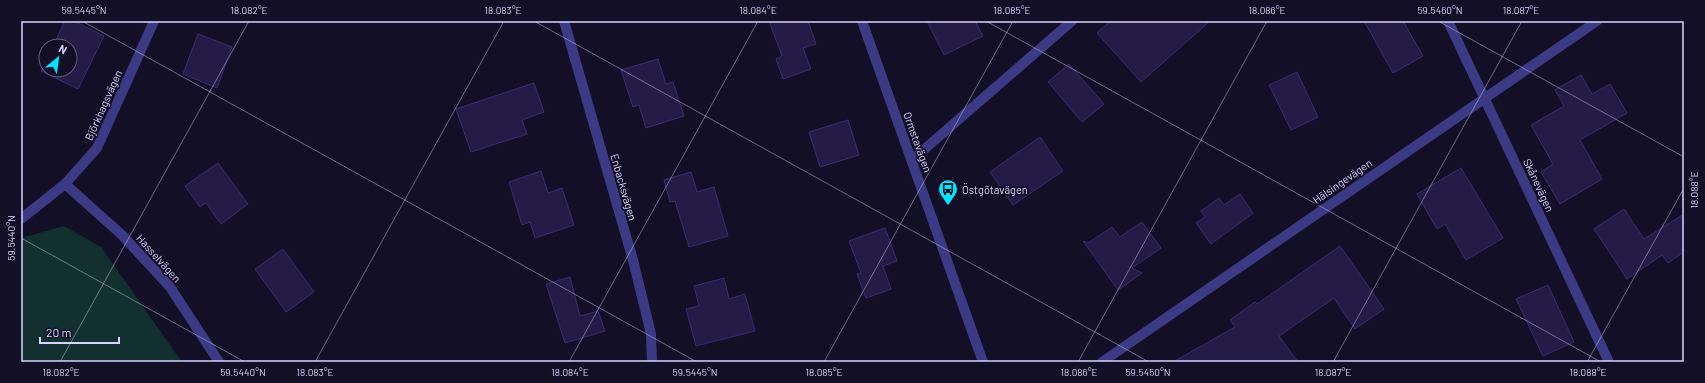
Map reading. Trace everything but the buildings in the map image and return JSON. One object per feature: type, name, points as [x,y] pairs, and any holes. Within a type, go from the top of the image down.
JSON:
[{"type":"street","name":"Björkhagsvägen","points":[[21,219],[65,184],[97,148],[154,21]]},
{"type":"street","name":"Enbacksvägen","points":[[564,21],[633,260],[651,334],[652,362]]},
{"type":"street","name":"Ormstavägen","points":[[862,21],[983,362]]},
{"type":"street","points":[[912,160],[1072,21]]},
{"type":"street","name":"Skånevägen","points":[[1448,21],[1608,360]]},
{"type":"street","name":"Hälsingevägen","points":[[1102,362],[1597,21]]},
{"type":"street","name":"Hasselvägen","points":[[65,184],[122,235],[170,287],[219,362]]},
{"type":"green space","points":[[64,226],[101,247],[182,362],[21,362],[21,238]]},
{"type":"place","name":"Östgötavägen","points":[[948,206]]}]
